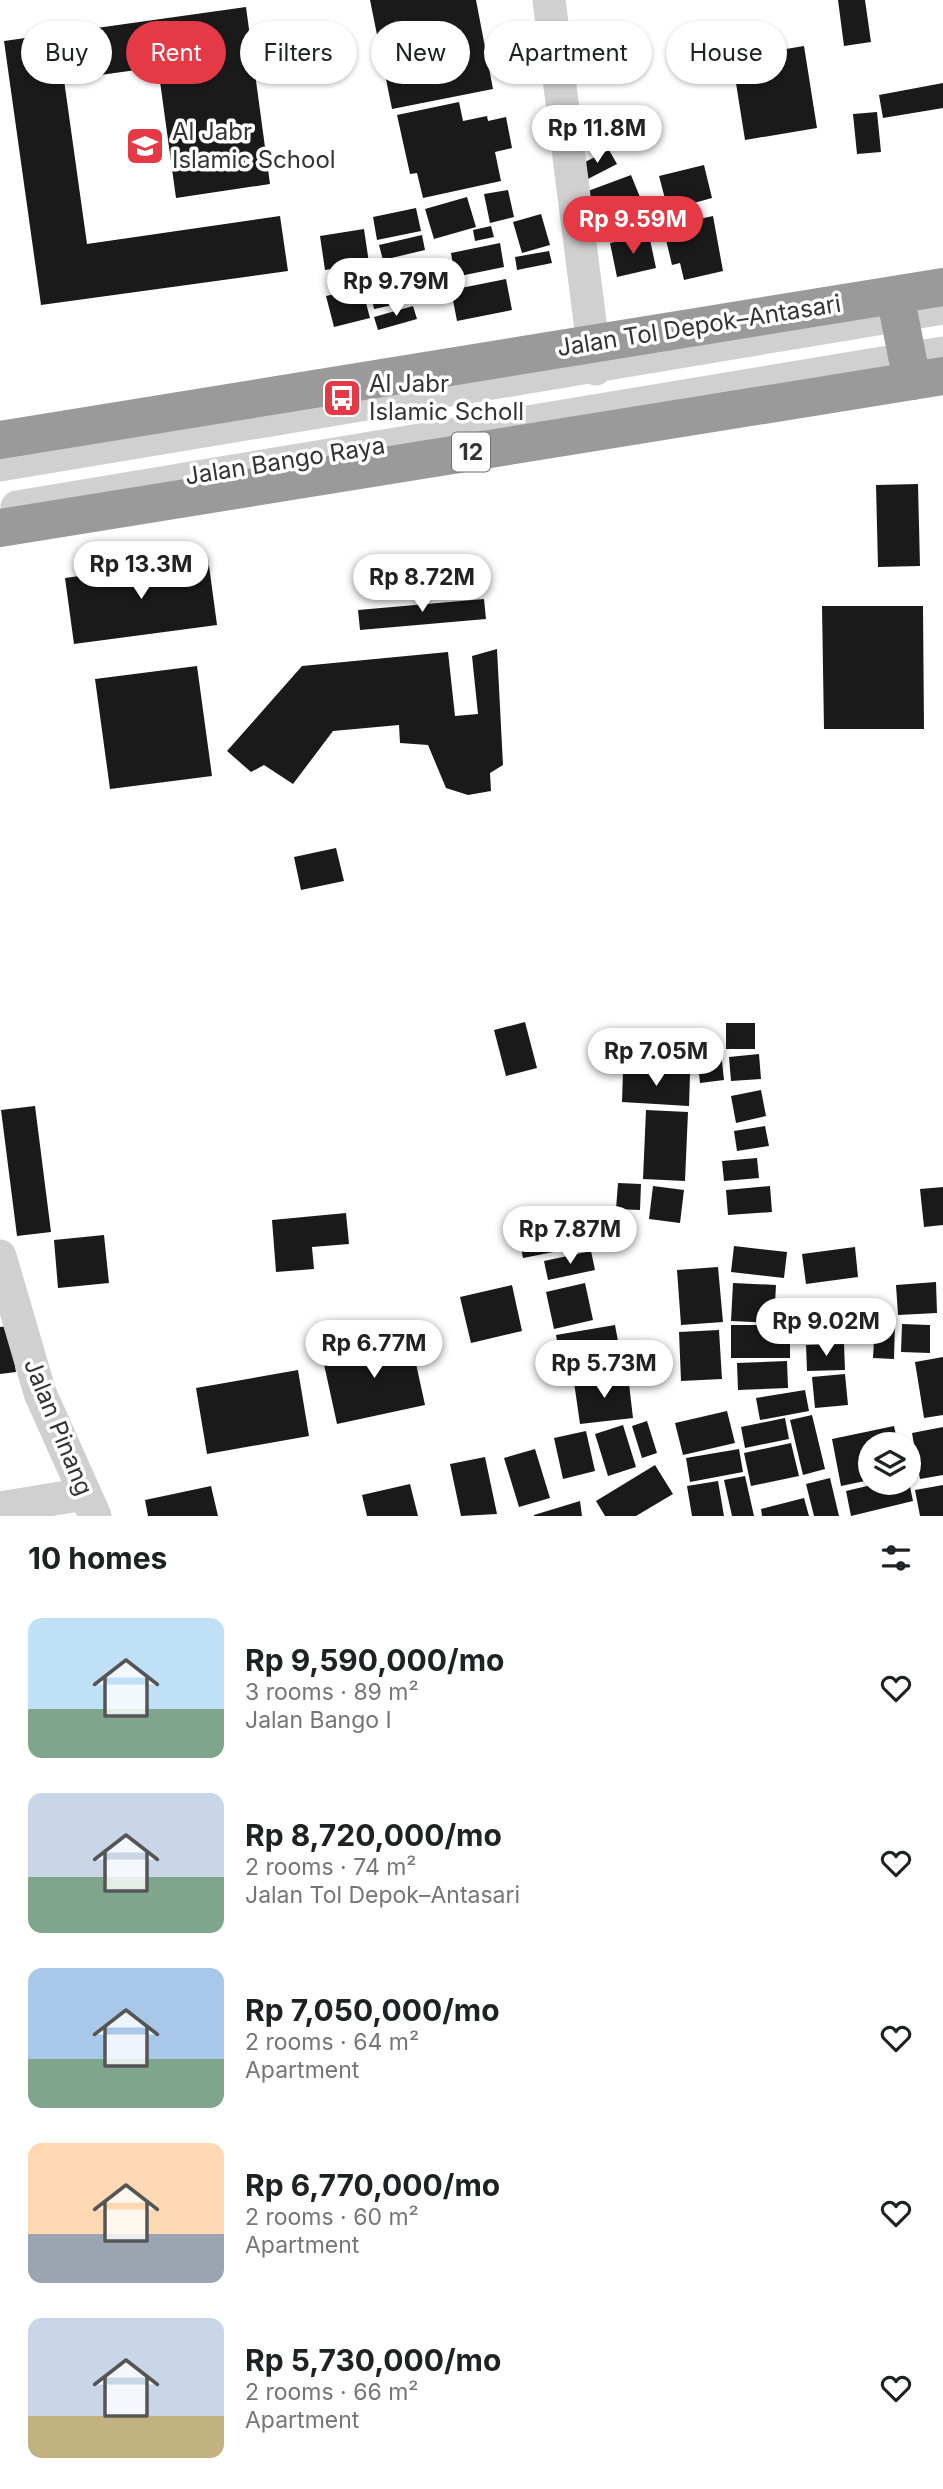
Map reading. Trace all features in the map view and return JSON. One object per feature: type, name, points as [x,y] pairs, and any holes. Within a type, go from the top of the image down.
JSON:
[{"type":"highway","points":[[926,300],[932,366]]},
{"type":"highway","name":"Jalan Tol Depok–Antasari","points":[[0,440],[926,300]]},
{"type":"highway","name":"12","points":[[0,528],[932,366]]},
{"type":"street","points":[[548,0],[603,410]]},
{"type":"street","name":"Jalan Bango Raya","points":[[0,465],[595,365],[926,300]]},
{"type":"street","name":"Jalan Bango Raya","points":[[0,510],[603,410],[932,366]]},
{"type":"street","name":"Jalan Pinang","points":[[0,1256],[40,1393],[90,1505]]},
{"type":"street","points":[[0,1507],[90,1505]]},
{"type":"building","points":[[370,0],[476,0],[484,42],[484,84],[492,84],[493,89],[392,109],[387,84],[470,84],[470,21],[374,21]]},
{"type":"building","points":[[838,0],[865,0],[871,42],[844,46]]},
{"type":"building","points":[[246,7],[248,21],[240,21],[240,84],[256,84],[270,184],[176,198],[160,84],[226,84],[226,21],[146,21]]},
{"type":"building","points":[[126,24],[126,71],[112,73],[112,26]]},
{"type":"building","points":[[21,39],[21,84],[65,84],[87,244],[280,216],[288,271],[41,305],[4,41]]},
{"type":"building","points":[[804,46],[817,128],[745,140],[736,84],[787,84],[787,49]]},
{"type":"building","points":[[943,83],[943,108],[883,118],[879,95]]},
{"type":"building","points":[[459,102],[463,121],[487,116],[488,121],[506,117],[512,148],[495,152],[501,181],[423,198],[417,173],[410,174],[397,115]]},
{"type":"building","points":[[877,112],[881,152],[857,154],[853,114]]},
{"type":"building","points":[[609,150],[617,164],[584,181],[577,166]]},
{"type":"building","points":[[704,165],[712,198],[668,210],[659,176]]},
{"type":"building","points":[[631,175],[642,202],[599,218],[588,191]]},
{"type":"building","points":[[508,190],[514,217],[490,223],[484,194]]},
{"type":"building","points":[[467,197],[476,227],[434,239],[425,209]]},
{"type":"building","points":[[416,208],[421,231],[377,240],[373,217]]},
{"type":"building","points":[[541,214],[550,245],[522,253],[513,222]]},
{"type":"building","points":[[713,216],[723,271],[684,280],[680,263],[672,265],[663,227]]},
{"type":"building","points":[[491,226],[494,237],[475,241],[473,230]]},
{"type":"building","points":[[364,229],[369,263],[325,270],[320,236]]},
{"type":"building","points":[[422,235],[425,250],[383,260],[379,245]]},
{"type":"building","points":[[649,235],[656,268],[617,277],[610,243]]},
{"type":"building","points":[[500,243],[504,267],[455,277],[451,253]]},
{"type":"building","points":[[549,251],[552,263],[517,270],[515,257]]},
{"type":"building","points":[[428,260],[435,296],[374,309],[367,273]]},
{"type":"building","points":[[506,279],[512,310],[457,321],[451,290]]},
{"type":"building","points":[[362,288],[370,318],[334,327],[326,296]]},
{"type":"building","points":[[413,306],[417,319],[378,330],[374,317]]},
{"type":"building","points":[[918,484],[920,566],[878,567],[876,485]]},
{"type":"building","points":[[208,558],[217,625],[74,644],[65,578]]},
{"type":"building","points":[[484,599],[486,619],[360,630],[358,610]]},
{"type":"building","points":[[822,606],[923,606],[924,729],[824,729]]},
{"type":"building","points":[[497,649],[503,765],[490,773],[491,791],[468,795],[446,788],[428,745],[400,743],[399,725],[333,731],[293,784],[264,765],[251,772],[227,751],[302,666],[448,652],[455,716],[478,714],[472,656]]},
{"type":"building","points":[[197,666],[212,776],[110,789],[95,679]]},
{"type":"building","points":[[336,848],[344,881],[301,890],[294,857]]},
{"type":"building","points":[[525,1022],[537,1068],[506,1076],[494,1030]]},
{"type":"building","points":[[726,1023],[755,1023],[755,1049],[726,1049]]},
{"type":"building","points":[[622,1031],[681,1032],[681,1058],[622,1057]]},
{"type":"building","points":[[721,1052],[724,1080],[700,1083],[697,1055]]},
{"type":"building","points":[[759,1054],[761,1079],[731,1081],[729,1057]]},
{"type":"building","points":[[623,1071],[690,1074],[689,1106],[622,1102]]},
{"type":"building","points":[[761,1090],[766,1116],[736,1123],[731,1096]]},
{"type":"building","points":[[35,1106],[51,1232],[17,1236],[1,1110]]},
{"type":"building","points":[[646,1110],[688,1112],[685,1181],[643,1179]]},
{"type":"building","points":[[765,1126],[769,1146],[737,1151],[734,1131]]},
{"type":"building","points":[[757,1158],[759,1178],[724,1181],[722,1161]]},
{"type":"building","points":[[618,1183],[641,1184],[640,1210],[616,1209]]},
{"type":"building","points":[[653,1186],[684,1190],[680,1223],[649,1219]]},
{"type":"building","points":[[770,1186],[772,1212],[728,1215],[726,1190]]},
{"type":"building","points":[[943,1187],[943,1225],[924,1227],[920,1189]]},
{"type":"building","points":[[346,1213],[349,1244],[312,1247],[314,1269],[276,1272],[272,1220]]},
{"type":"building","points":[[574,1222],[579,1247],[523,1258],[518,1233]]},
{"type":"building","points":[[104,1235],[109,1283],[58,1288],[54,1240]]},
{"type":"building","points":[[734,1246],[787,1252],[784,1278],[731,1272]]},
{"type":"building","points":[[855,1247],[858,1277],[806,1284],[802,1254]]},
{"type":"building","points":[[591,1251],[595,1270],[548,1280],[544,1261]]},
{"type":"building","points":[[718,1267],[723,1322],[681,1325],[677,1270]]},
{"type":"building","points":[[936,1282],[937,1313],[898,1315],[896,1285]]},
{"type":"building","points":[[585,1283],[593,1320],[554,1329],[546,1292]]},
{"type":"building","points":[[733,1283],[776,1285],[774,1323],[731,1321]]},
{"type":"building","points":[[512,1285],[522,1331],[471,1343],[460,1297]]},
{"type":"building","points":[[819,1316],[820,1337],[800,1339],[799,1317]]},
{"type":"building","points":[[875,1321],[895,1322],[894,1359],[873,1358]]},
{"type":"building","points":[[868,1324],[868,1338],[827,1340],[826,1325]]},
{"type":"building","points":[[902,1324],[930,1325],[930,1353],[901,1352]]},
{"type":"building","points":[[615,1325],[621,1357],[562,1368],[556,1335]]},
{"type":"building","points":[[731,1325],[790,1325],[790,1358],[731,1358]]},
{"type":"building","points":[[9,1326],[16,1372],[0,1374],[0,1327]]},
{"type":"building","points":[[719,1330],[722,1379],[681,1381],[679,1332]]},
{"type":"building","points":[[410,1336],[425,1405],[337,1424],[322,1355]]},
{"type":"building","points":[[844,1344],[845,1370],[807,1371],[806,1345]]},
{"type":"building","points":[[943,1357],[943,1415],[924,1418],[915,1362]]},
{"type":"building","points":[[787,1361],[788,1388],[738,1390],[737,1363]]},
{"type":"building","points":[[298,1370],[309,1436],[207,1454],[196,1388]]},
{"type":"building","points":[[845,1374],[848,1405],[815,1408],[812,1377]]},
{"type":"building","points":[[628,1375],[633,1418],[580,1424],[574,1382]]},
{"type":"building","points":[[805,1390],[809,1411],[760,1420],[756,1398]]},
{"type":"building","points":[[727,1411],[735,1443],[683,1455],[675,1423]]},
{"type":"building","points":[[812,1415],[825,1469],[803,1475],[790,1420]]},
{"type":"building","points":[[785,1418],[789,1439],[745,1448],[741,1427]]},
{"type":"building","points":[[647,1421],[657,1453],[642,1458],[632,1426]]},
{"type":"building","points":[[623,1425],[636,1467],[608,1476],[595,1434]]},
{"type":"building","points":[[894,1426],[895,1432],[865,1432]]},
{"type":"building","points":[[943,1427],[943,1475],[921,1479],[921,1432],[917,1432]]},
{"type":"building","points":[[586,1431],[595,1471],[563,1479],[554,1438]]},
{"type":"building","points":[[858,1434],[858,1482],[841,1486],[832,1439]]},
{"type":"building","points":[[791,1443],[799,1476],[751,1486],[744,1453]]},
{"type":"building","points":[[535,1449],[550,1498],[519,1507],[504,1458]]},
{"type":"building","points":[[739,1449],[743,1472],[690,1482],[686,1458]]},
{"type":"building","points":[[485,1457],[497,1514],[461,1516],[450,1464]]},
{"type":"building","points":[[655,1465],[673,1494],[636,1516],[605,1516],[596,1501]]},
{"type":"building","points":[[745,1476],[754,1516],[732,1516],[724,1480]]},
{"type":"building","points":[[830,1478],[839,1516],[814,1516],[806,1484]]},
{"type":"building","points":[[718,1481],[724,1516],[692,1516],[687,1486]]},
{"type":"building","points":[[410,1484],[418,1516],[367,1516],[362,1495]]},
{"type":"building","points":[[943,1485],[943,1516],[920,1516],[916,1495],[921,1495],[921,1489]]},
{"type":"building","points":[[211,1486],[218,1516],[148,1516],[145,1500]]},
{"type":"building","points":[[858,1488],[858,1495],[912,1495],[913,1501],[851,1516],[846,1491]]},
{"type":"building","points":[[804,1498],[809,1516],[762,1516],[761,1509]]},
{"type":"building","points":[[580,1501],[582,1516],[534,1516],[534,1515]]},
{"type":"place","name":"Al Jabr Islamic School","points":[[145,146]]},
{"type":"place","name":"Al Jabr Islamic Scholl","points":[[342,398]]}]
